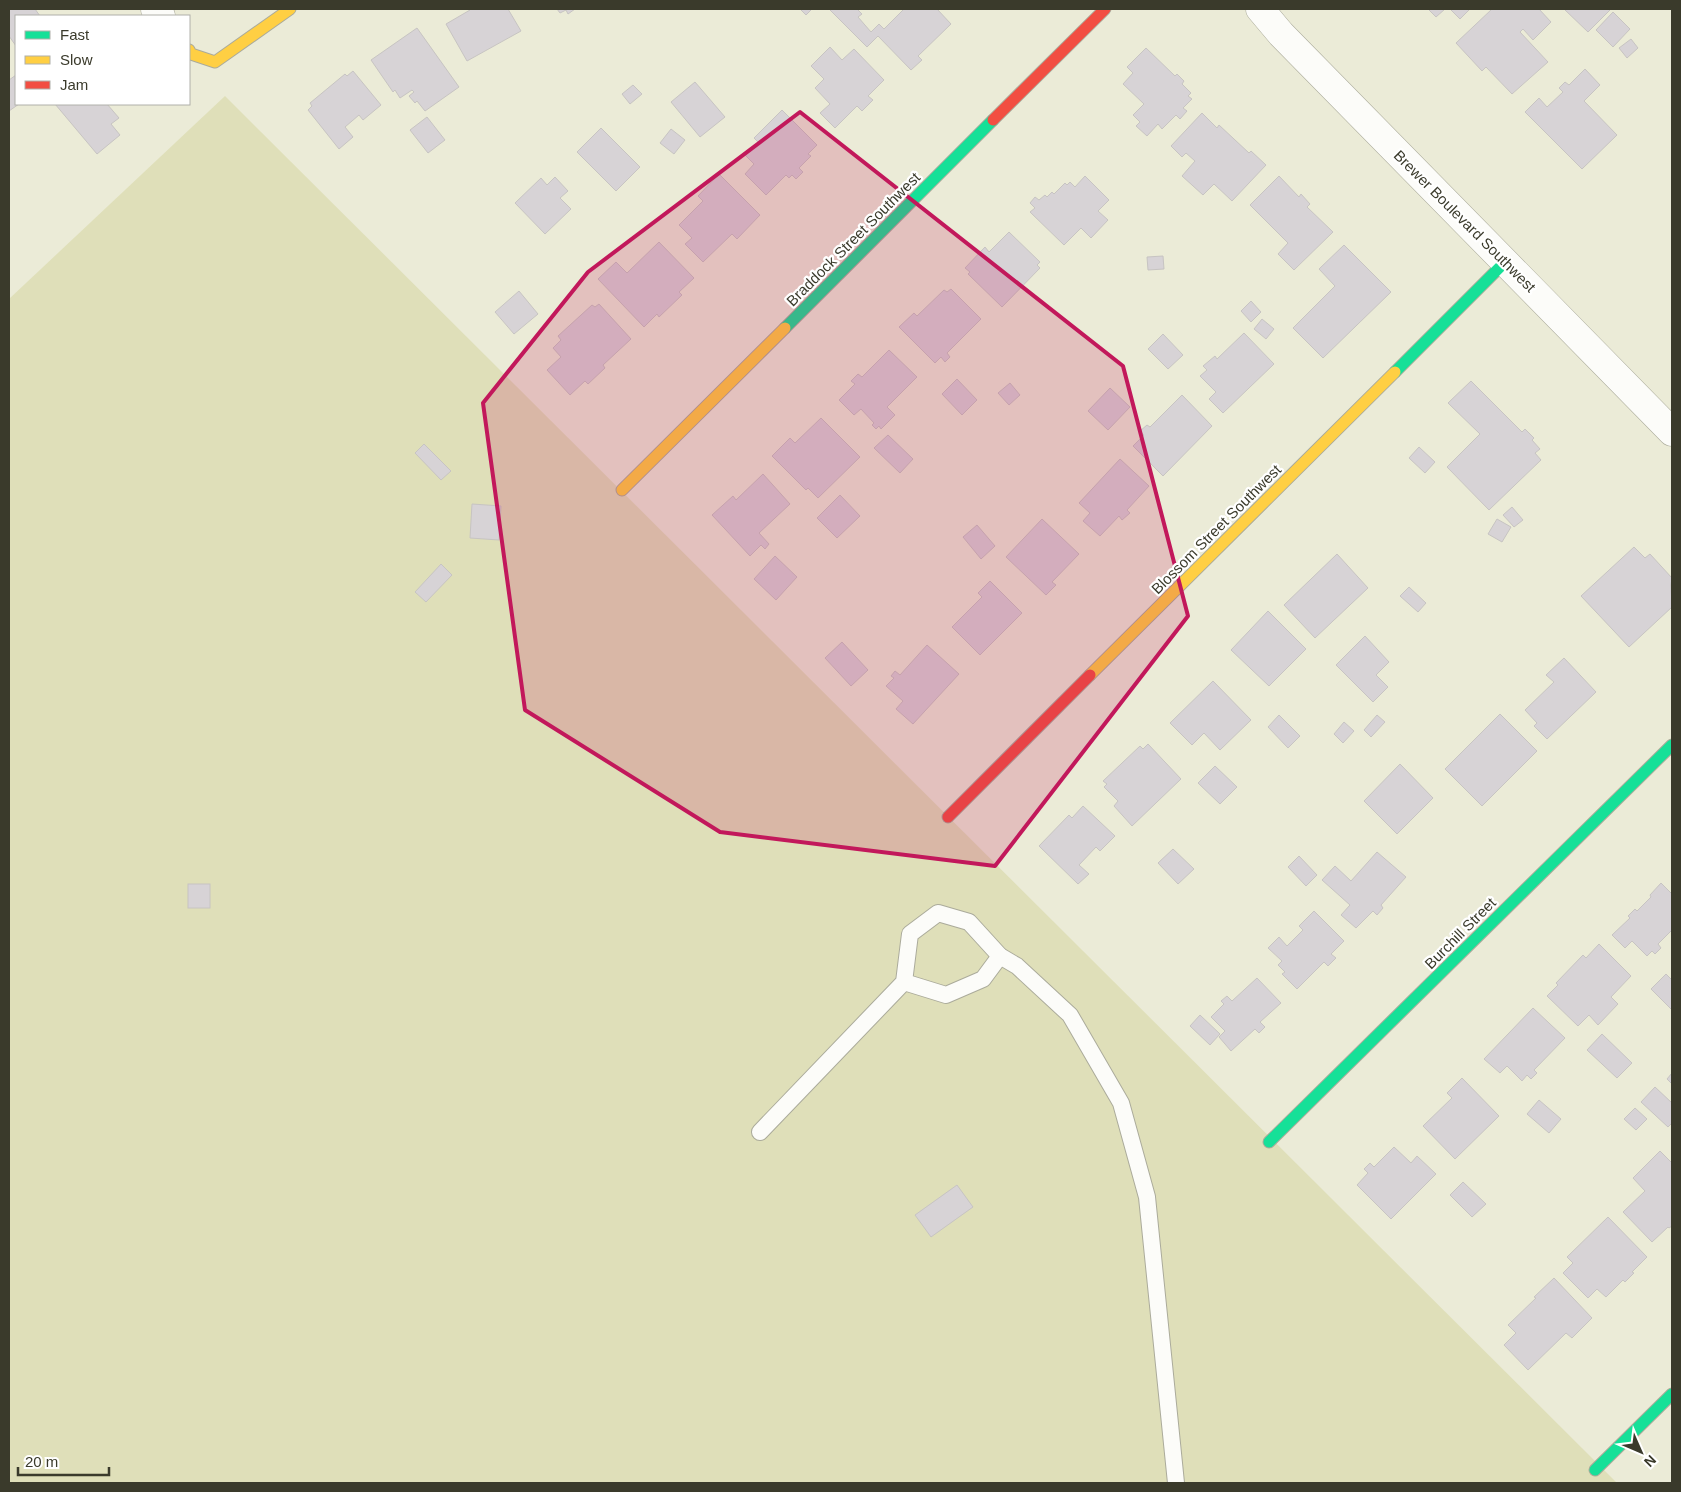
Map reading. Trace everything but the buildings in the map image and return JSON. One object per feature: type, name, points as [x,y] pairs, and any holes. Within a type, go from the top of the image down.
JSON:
[{"type":"street","points":[[190,52],[215,62],[290,9]]},
{"type":"street","name":"Braddock Street Southwest","points":[[622,490],[1105,9]]},
{"type":"street","name":"Brewer Boulevard Southwest","points":[[1260,9],[1281,34],[1672,432]]},
{"type":"street","name":"Blossom Street Southwest","points":[[948,817],[1505,262]]},
{"type":"street","name":"Burchill Street","points":[[1269,1142],[1672,745]]},
{"type":"street","points":[[1595,1470],[1672,1394]]},
{"type":"lane","points":[[760,1132],[904,982],[910,934],[938,913],[970,922],[1000,956],[1017,966],[1070,1015],[1121,1103],[1147,1197],[1176,1483]]},
{"type":"lane","points":[[904,982],[946,995],[983,979],[1000,956]]},
{"type":"highlighted area","points":[[800,112],[1123,366],[1188,616],[995,866],[720,832],[525,710],[483,403],[588,272]]},
{"type":"green space","points":[[225,96],[1617,1483],[9,1483],[9,299]]},
{"type":"traffic: fast","points":[[785,328],[993,120]]},
{"type":"traffic: fast","points":[[1395,372],[1505,262]]},
{"type":"traffic: fast","points":[[1269,1142],[1672,745]]},
{"type":"traffic: fast","points":[[1595,1470],[1672,1394]]},
{"type":"traffic: slow","points":[[190,52],[215,62],[290,9]]},
{"type":"traffic: slow","points":[[622,490],[785,328]]},
{"type":"traffic: slow","points":[[1090,675],[1395,372]]},
{"type":"traffic: jam","points":[[993,120],[1105,9]]},
{"type":"traffic: jam","points":[[948,817],[1090,675]]}]
